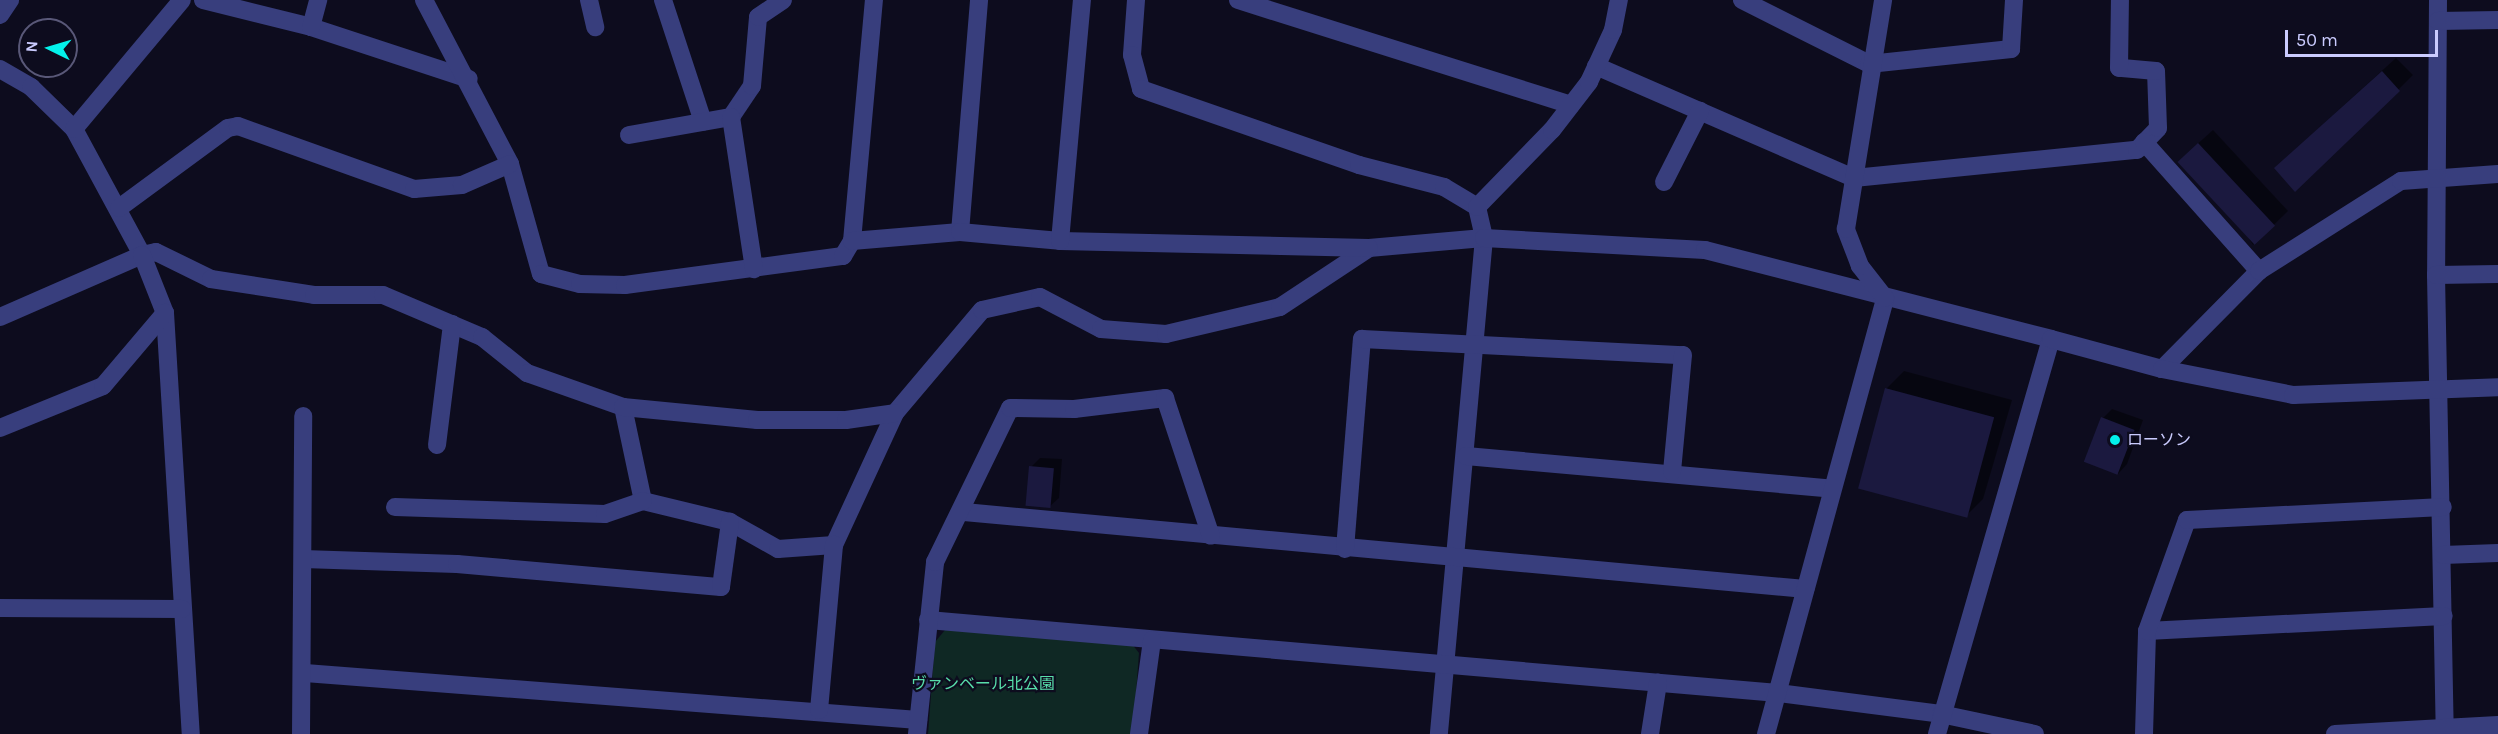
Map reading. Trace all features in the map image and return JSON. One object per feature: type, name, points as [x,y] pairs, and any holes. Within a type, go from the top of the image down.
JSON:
[{"type":"street","points":[[0,15],[10,0]]},
{"type":"street","points":[[75,129],[182,0]]},
{"type":"street","points":[[203,0],[310,27],[469,79]]},
{"type":"street","points":[[310,27],[318,0]]},
{"type":"street","points":[[424,0],[469,79],[510,164],[541,274],[580,284],[625,285],[843,256],[852,241],[874,0]]},
{"type":"street","points":[[589,0],[595,27]]},
{"type":"street","points":[[663,0],[703,122]]},
{"type":"street","points":[[754,269],[731,117],[752,86],[758,17],[783,0]]},
{"type":"street","points":[[960,232],[978,0]]},
{"type":"street","points":[[1060,241],[1082,0]]},
{"type":"street","points":[[1136,0],[1132,55],[1141,89],[1359,165],[1444,188],[1477,207],[1484,238],[1448,664],[1439,734]]},
{"type":"street","points":[[1239,0],[1571,105]]},
{"type":"street","points":[[1477,207],[1571,105],[1596,66],[1613,30],[1619,0]]},
{"type":"street","points":[[1742,0],[1764,4],[1869,64],[2011,49],[2014,0]]},
{"type":"street","points":[[1883,0],[1869,64],[1846,229],[1860,266],[1885,298]]},
{"type":"street","points":[[1596,66],[1854,178],[2137,150],[2158,129],[2156,71],[2119,68],[2120,0]]},
{"type":"street","points":[[2438,0],[2436,275],[2445,725]]},
{"type":"street","points":[[2438,21],[2498,20]]},
{"type":"street","points":[[0,69],[31,87],[75,129],[142,255],[165,313],[191,734]]},
{"type":"street","points":[[1664,182],[1700,111]]},
{"type":"street","points":[[629,135],[731,117]]},
{"type":"street","points":[[119,208],[228,128],[238,126],[414,189],[462,184],[510,164]]},
{"type":"street","points":[[2144,142],[2259,272]]},
{"type":"street","points":[[2162,369],[2259,272],[2401,181],[2436,176],[2498,174]]},
{"type":"street","points":[[852,241],[960,232],[1060,241],[1369,248],[1484,238],[1705,250],[2162,369],[2293,395],[2498,387]]},
{"type":"street","points":[[819,710],[834,545],[895,413],[982,310],[1040,297],[1101,329],[1166,334],[1280,307],[1369,248]]},
{"type":"street","points":[[0,317],[142,255],[156,252],[211,279],[314,295],[383,295],[482,337],[527,373],[623,407],[757,420],[846,420],[895,413]]},
{"type":"street","points":[[2436,275],[2498,274]]},
{"type":"street","points":[[1766,734],[1885,298]]},
{"type":"street","points":[[0,428],[103,386],[165,313]]},
{"type":"street","points":[[437,445],[452,324]]},
{"type":"street","points":[[1345,549],[1362,339],[1683,355],[1672,471]]},
{"type":"street","points":[[1936,734],[2051,339]]},
{"type":"street","points":[[305,673],[819,710],[917,727],[935,562],[964,512],[1010,408],[1074,410],[1165,398],[1211,536]]},
{"type":"street","points":[[623,407],[644,501]]},
{"type":"street","points":[[301,734],[305,673],[303,416]]},
{"type":"street","points":[[1466,456],[1672,471],[1833,489]]},
{"type":"street","points":[[395,507],[605,514],[644,501],[730,522],[778,549],[834,545]]},
{"type":"street","points":[[2144,734],[2147,631],[2187,519],[2442,507]]},
{"type":"street","points":[[964,512],[1457,560],[1805,589]]},
{"type":"street","points":[[303,559],[457,564],[721,587],[730,522]]},
{"type":"street","points":[[2443,555],[2498,553]]},
{"type":"street","points":[[0,608],[182,609]]},
{"type":"street","points":[[2147,631],[2444,616]]},
{"type":"street","points":[[928,620],[1778,693],[1941,714],[2035,734]]},
{"type":"street","points":[[1139,734],[1152,640]]},
{"type":"street","points":[[1650,734],[1658,683]]},
{"type":"street","points":[[2335,734],[2445,725],[2498,725]]},
{"type":"green space","name":"ヴァンベール北公園","points":[[945,630],[1132,644],[1139,653],[1133,734],[928,734],[935,642]]},
{"type":"building","points":[[2382,71],[2400,91],[2295,192],[2274,168]]},
{"type":"building","points":[[2198,143],[2275,226],[2255,245],[2178,162]]},
{"type":"building","points":[[1885,388],[1994,417],[1967,518],[1858,488]]},
{"type":"building","points":[[2101,417],[2135,430],[2117,475],[2084,462]]},
{"type":"building","points":[[1029,466],[1054,468],[1050,508],[1026,506]]},
{"type":"place","name":"ローソン","points":[[2115,440]]}]
